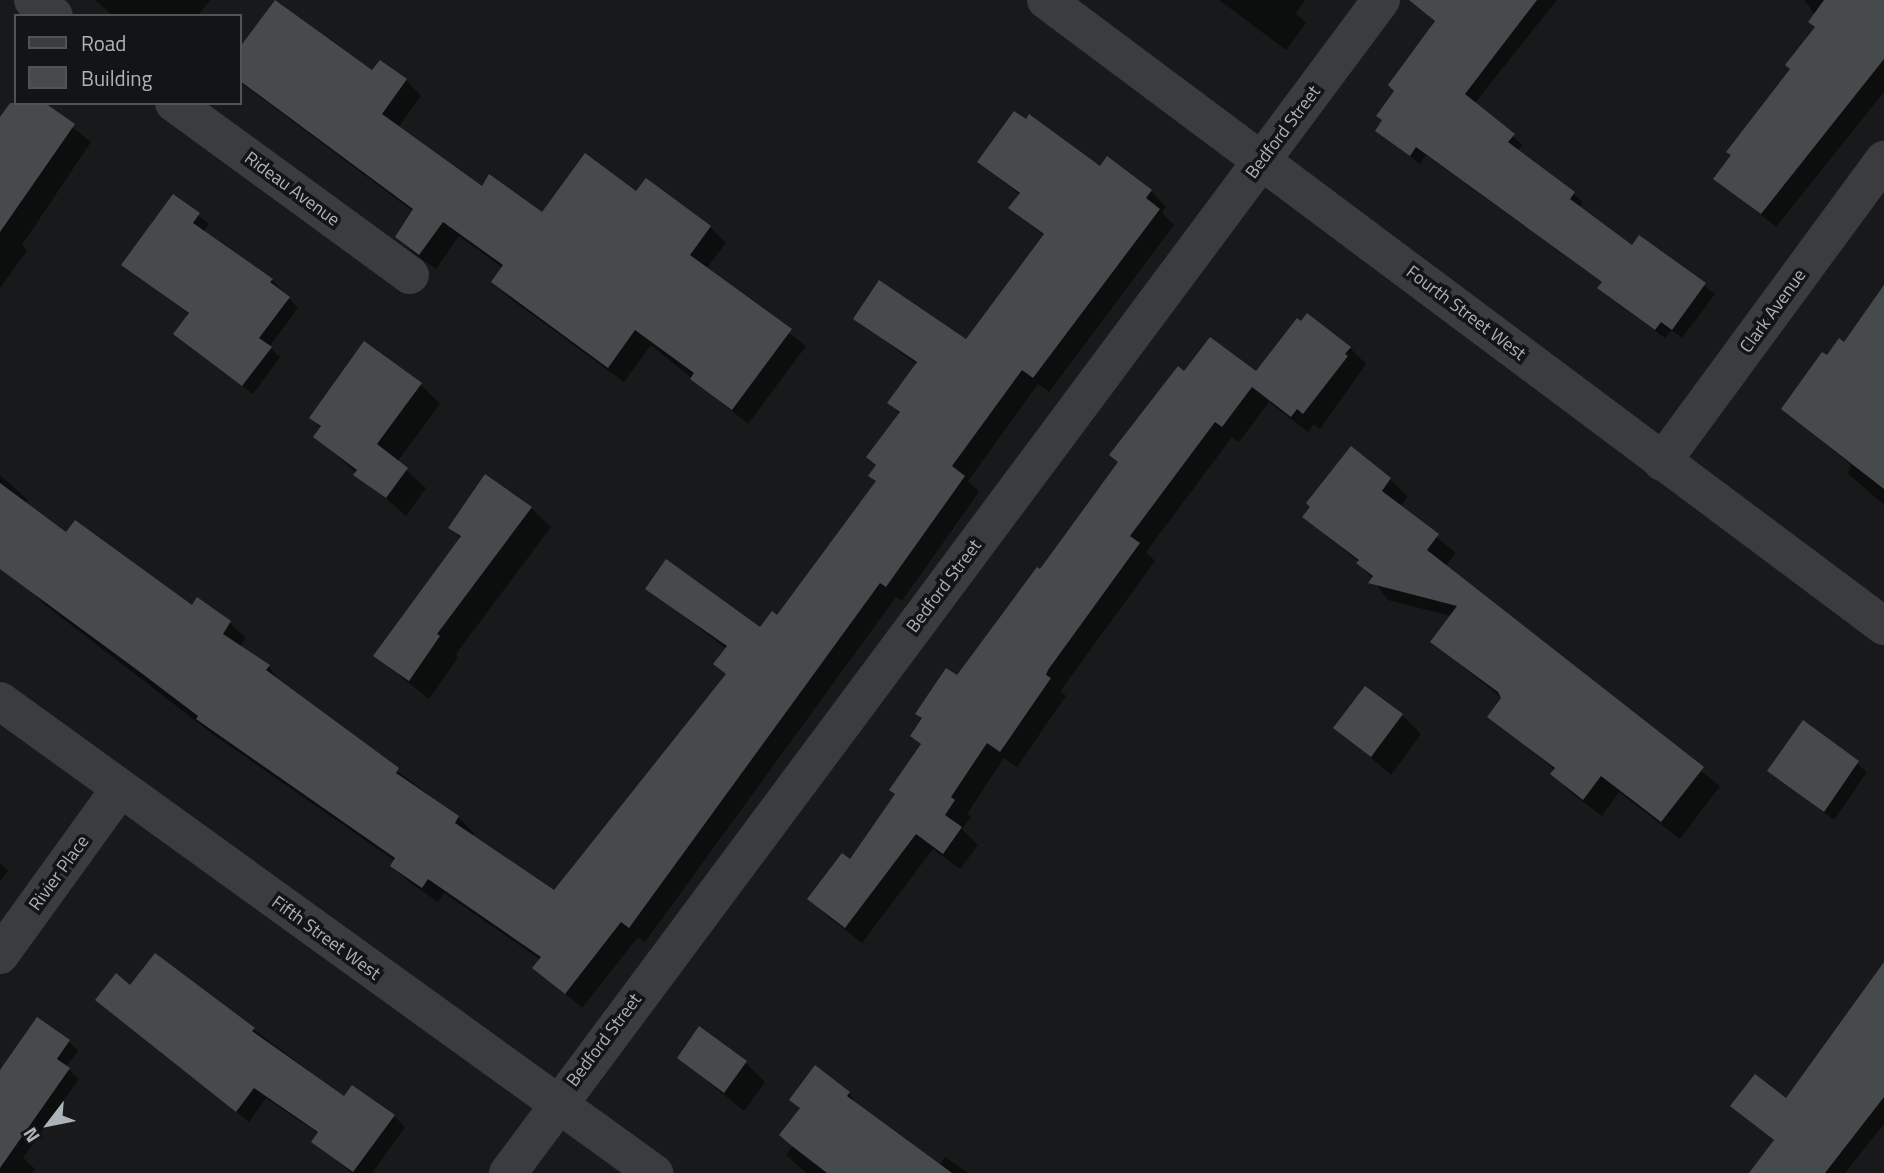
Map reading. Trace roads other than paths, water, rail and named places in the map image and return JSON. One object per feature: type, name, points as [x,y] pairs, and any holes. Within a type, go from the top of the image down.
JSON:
[{"type":"street","points":[[33,0],[51,14]]},
{"type":"street","name":"Fourth Street West","points":[[1046,0],[1263,159],[1662,462],[1884,626]]},
{"type":"street","name":"Bedford Street","points":[[508,1173],[1381,0]]},
{"type":"street","name":"Rideau Avenue","points":[[177,105],[410,275]]},
{"type":"street","name":"Clark Avenue","points":[[1662,462],[1884,160]]},
{"type":"street","name":"Fifth Street West","points":[[0,701],[119,790],[654,1173]]},
{"type":"street","name":"Rivier Place","points":[[0,955],[119,790]]}]
